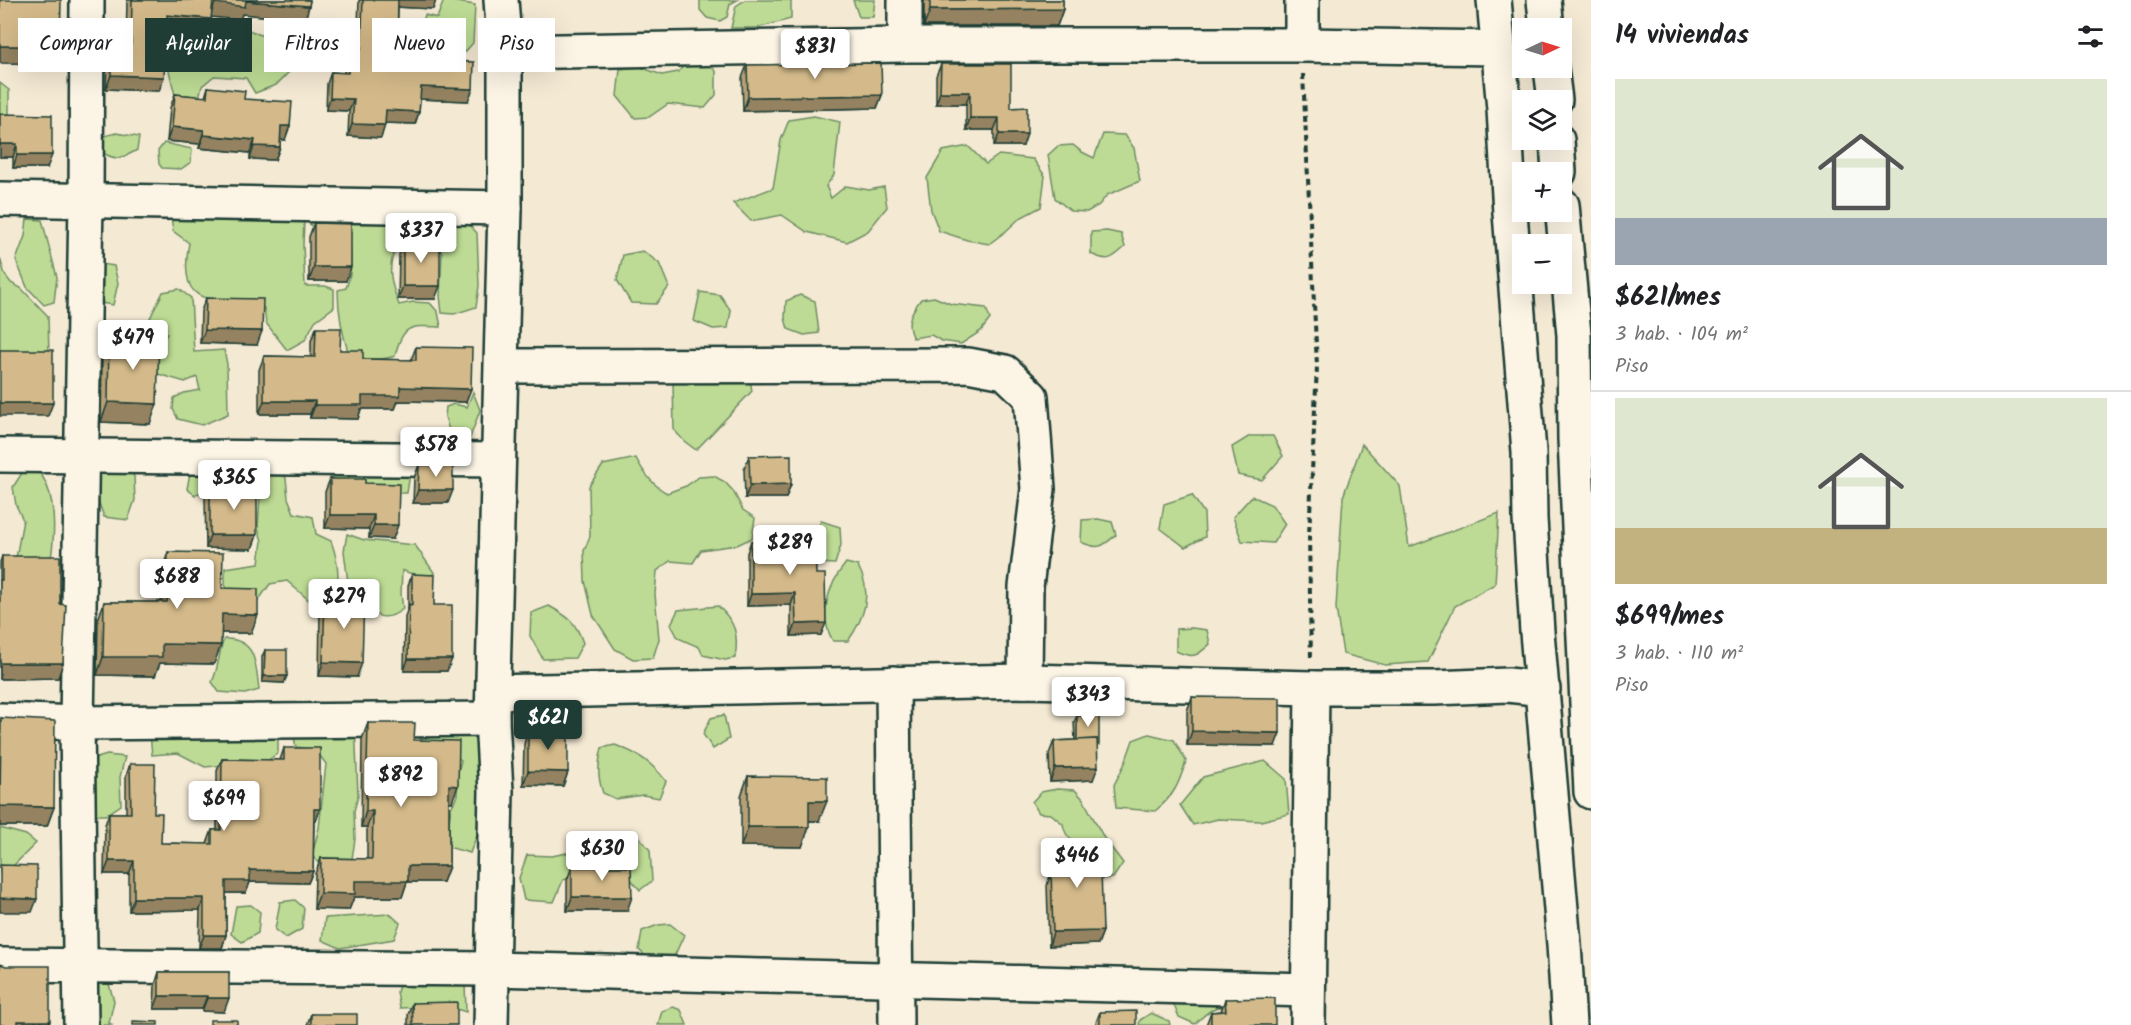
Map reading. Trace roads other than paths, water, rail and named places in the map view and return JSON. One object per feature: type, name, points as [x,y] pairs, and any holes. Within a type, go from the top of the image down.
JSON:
[{"type":"street","points":[[81,1025],[77,723],[87,0]]},
{"type":"street","points":[[501,0],[502,18]]},
{"type":"street","points":[[905,0],[905,45]]},
{"type":"street","points":[[1302,0],[1302,45]]},
{"type":"street","points":[[1494,0],[1526,399],[1530,519],[1569,1025]]},
{"type":"street","points":[[1544,0],[1546,18]]},
{"type":"street","points":[[555,51],[905,45],[1302,45],[1498,48]]},
{"type":"street","points":[[490,1025],[496,791],[493,706],[498,460],[503,366],[505,72]]},
{"type":"street","points":[[0,199],[505,208]]},
{"type":"street","points":[[1564,222],[1574,335],[1575,440],[1591,792]]},
{"type":"street","points":[[1526,399],[1555,368],[1574,335]]},
{"type":"street","points":[[503,366],[968,365],[1005,372],[1031,397],[1038,489],[1026,587],[1025,681]]},
{"type":"street","points":[[0,455],[498,460]]},
{"type":"street","points":[[0,720],[77,723],[493,706],[893,683],[1025,681],[1312,688],[1434,688],[1508,685],[1543,689]]},
{"type":"street","points":[[893,683],[896,1025]]},
{"type":"street","points":[[1308,1025],[1312,688]]},
{"type":"street","points":[[0,965],[491,969],[1308,990]]}]
